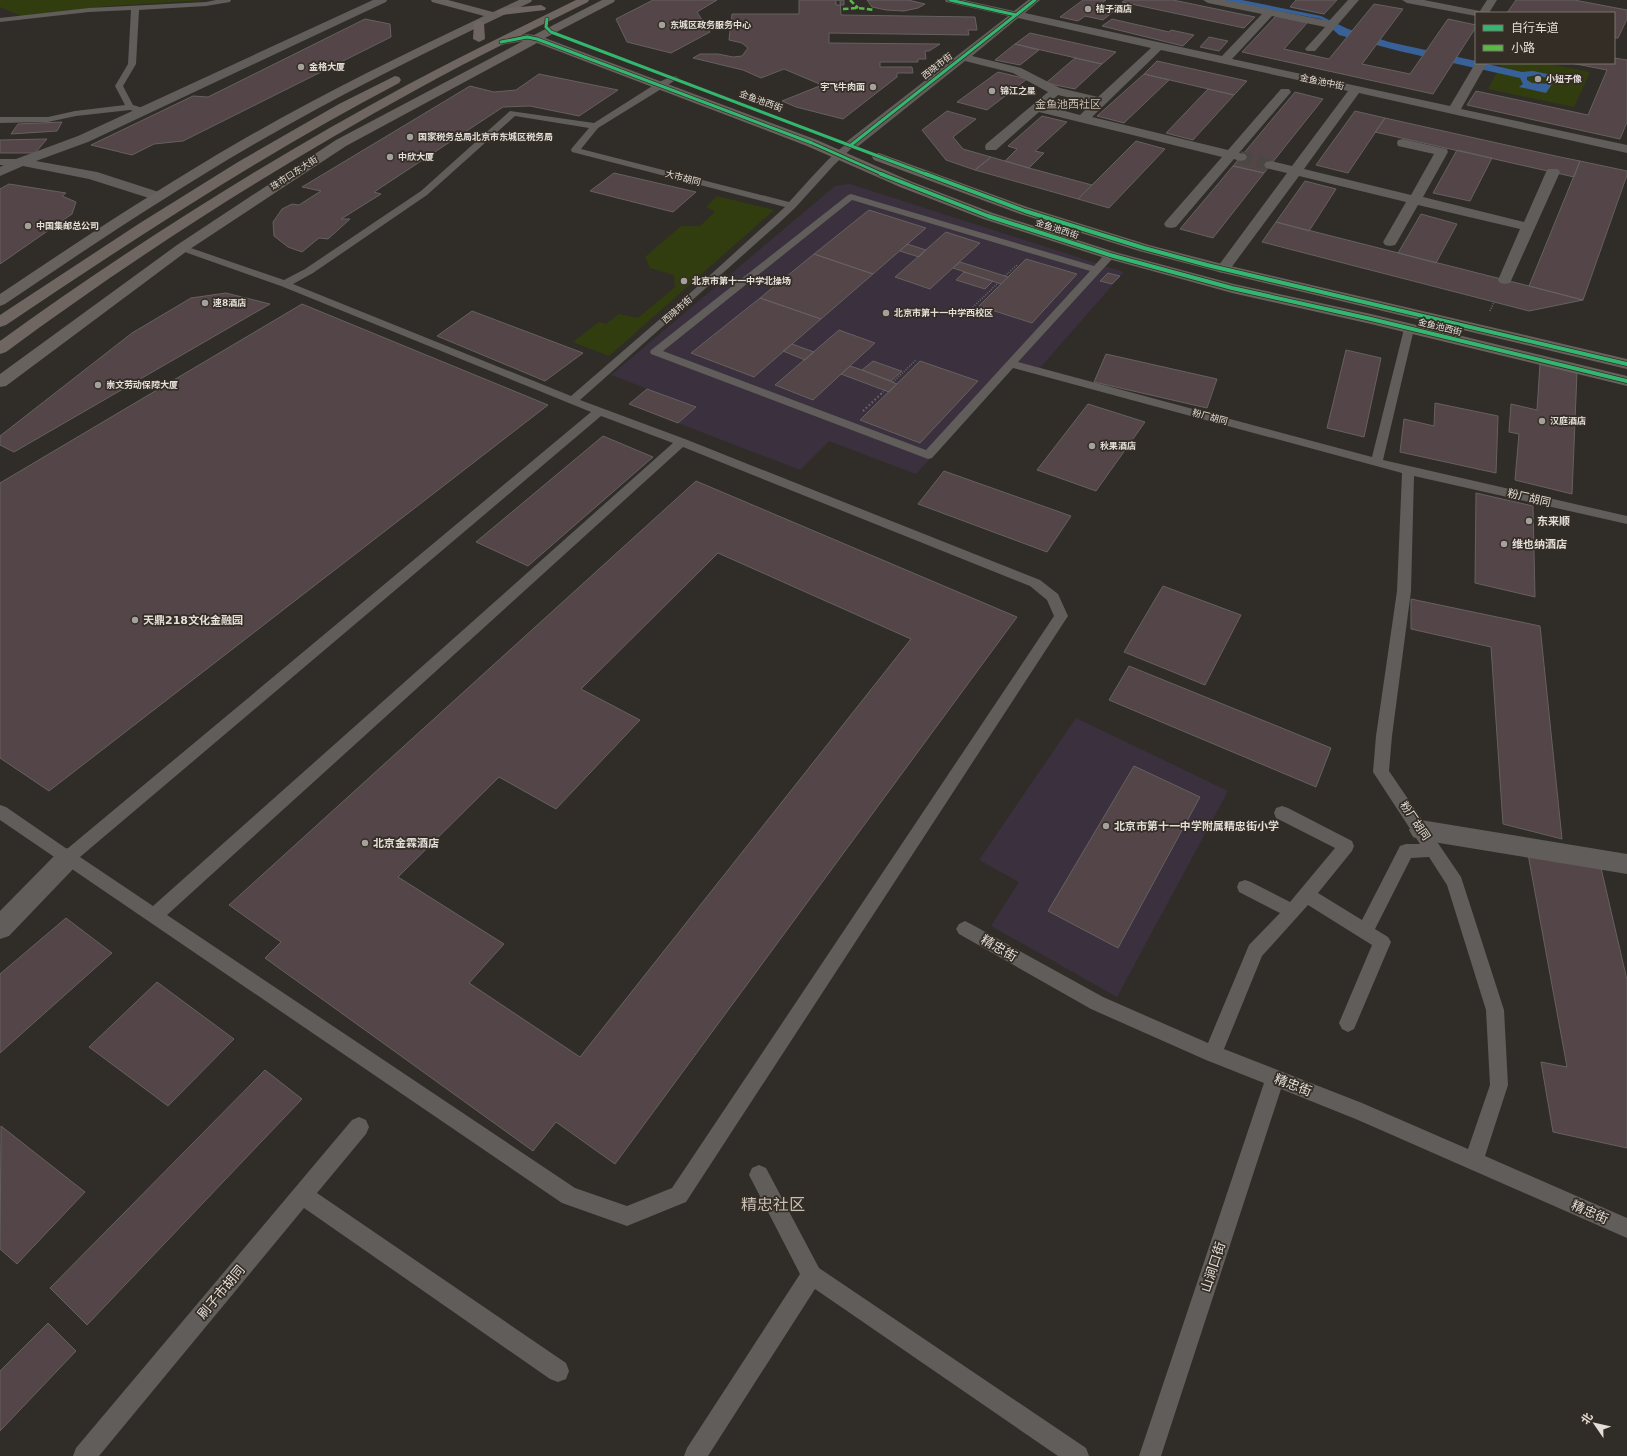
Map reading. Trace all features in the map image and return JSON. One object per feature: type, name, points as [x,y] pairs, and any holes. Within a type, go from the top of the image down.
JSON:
[{"type":"main road","name":"珠市口东大街","points":[[443,56],[479,39],[546,20],[557,0]]},
{"type":"main road","name":"珠市口东大街","points":[[0,349],[107,273],[225,197],[321,138],[412,87],[584,0]]},
{"type":"main road","points":[[497,14],[546,20]]},
{"type":"main road","points":[[479,23],[479,39]]},
{"type":"main road","points":[[0,322],[202,189],[303,129],[407,74]]},
{"type":"street","points":[[0,172],[21,162],[83,139],[382,0]]},
{"type":"street","points":[[436,0],[497,14]]},
{"type":"street","points":[[0,301],[157,196],[284,122],[374,75],[526,0]]},
{"type":"street","name":"珠市口东大街","points":[[0,382],[182,248],[341,143],[430,94],[537,39],[546,20],[610,0]]},
{"type":"street","name":"金鱼池中街","points":[[950,0],[1627,150]]},
{"type":"street","name":"西晓市街","points":[[851,145],[1035,0]]},
{"type":"street","points":[[1208,0],[1332,25]]},
{"type":"street","points":[[1312,49],[1354,0]]},
{"type":"street","points":[[1407,0],[1475,13]]},
{"type":"street","points":[[1485,12],[1492,0]]},
{"type":"street","points":[[1224,61],[1270,12]]},
{"type":"street","name":"金鱼池西街","points":[[546,20],[674,78],[1025,211],[1136,246],[1224,269],[1627,364]]},
{"type":"street","name":"金鱼池西街","points":[[501,42],[527,37],[537,39],[812,143],[905,184],[988,216],[1110,255],[1232,288],[1627,381]]},
{"type":"street","points":[[1083,119],[1159,46]]},
{"type":"street","points":[[963,57],[1017,70],[1056,91],[1101,101]]},
{"type":"street","points":[[1454,111],[1480,64]]},
{"type":"street","points":[[1224,269],[1355,90]]},
{"type":"street","points":[[991,147],[1056,91]]},
{"type":"street","points":[[1171,224],[1235,156],[1285,92]]},
{"type":"street","points":[[1037,108],[1235,156]]},
{"type":"street","points":[[1390,242],[1442,152],[1403,143]]},
{"type":"street","points":[[21,162],[92,175],[157,196]]},
{"type":"street","points":[[1271,165],[1528,228]]},
{"type":"street","points":[[1504,280],[1553,172]]},
{"type":"street","points":[[1428,840],[1627,864]]},
{"type":"street","points":[[0,928],[68,858]]},
{"type":"lane","points":[[116,8],[117,0]]},
{"type":"lane","points":[[0,20],[116,8],[206,4],[227,0]]},
{"type":"lane","points":[[130,107],[119,86],[132,64],[135,8]]},
{"type":"lane","points":[[285,284],[309,271],[424,193],[513,113],[595,126],[660,85],[674,78]]},
{"type":"lane","points":[[0,120],[67,117],[75,114],[130,107],[143,111]]},
{"type":"lane","name":"大市胡同","points":[[595,126],[575,150],[792,206]]},
{"type":"lane","name":"西晓市街","points":[[572,401],[706,285],[792,206],[838,155],[851,145]]},
{"type":"lane","points":[[0,162],[21,162]]},
{"type":"lane","points":[[1096,270],[851,197],[655,352],[928,455],[1110,255]]},
{"type":"lane","points":[[0,812],[569,1196],[627,1216],[679,1195],[1061,616],[1053,597],[1035,583],[681,442],[572,401],[285,284],[182,248]]},
{"type":"lane","points":[[1377,462],[1409,329]]},
{"type":"lane","name":"粉厂胡同","points":[[1012,364],[1408,471],[1627,520]]},
{"type":"lane","points":[[68,858],[600,411]]},
{"type":"lane","points":[[154,916],[681,442]]},
{"type":"lane","name":"粉厂胡同","points":[[1408,471],[1404,591],[1384,736],[1381,772],[1455,882],[1495,1010],[1499,1085],[1474,1161]]},
{"type":"lane","points":[[1213,1054],[1255,951],[1293,911],[1346,846],[1282,813]]},
{"type":"lane","points":[[1365,931],[1406,851],[1428,840]]},
{"type":"lane","points":[[1245,887],[1293,911]]},
{"type":"lane","points":[[1306,895],[1382,942],[1348,1023]]},
{"type":"lane","name":"精忠街","points":[[965,929],[1097,1003],[1213,1054],[1362,1112],[1627,1228]]},
{"type":"lane","name":"山涧口街","points":[[1150,1456],[1275,1078]]},
{"type":"lane","name":"刷子市胡同","points":[[84,1456],[359,1127]]},
{"type":"lane","points":[[759,1175],[812,1275],[1078,1456]]},
{"type":"lane","points":[[302,1195],[558,1371]]},
{"type":"lane","points":[[695,1456],[812,1275]]},
{"type":"path","points":[[971,309],[998,283]]},
{"type":"path","points":[[1489,312],[1494,302]]},
{"type":"path","points":[[893,382],[916,360]]},
{"type":"path","points":[[848,425],[884,390]]},
{"type":"shaded area","name":"北京市第十一中学西校区","points":[[850,184],[1124,272],[1039,369],[1018,363],[916,474],[829,441],[800,470],[678,423],[695,407],[611,375],[835,186]]},
{"type":"shaded area","name":"北京市第十一中学附属精忠街小学","points":[[1076,718],[1228,791],[1117,997],[991,926],[1019,882],[979,860]]},
{"type":"green space","points":[[0,0],[206,0],[108,6],[24,17],[0,7]]},
{"type":"green space","points":[[1501,64],[1549,64],[1590,72],[1574,107],[1488,89]]},
{"type":"green space","name":"北京市第十一中学北操场","points":[[717,196],[774,210],[609,356],[573,342],[599,322],[606,324],[619,314],[638,318],[675,287],[674,275],[650,268],[645,257],[681,226],[700,226],[715,212],[706,207]]},
{"type":"water","points":[[1215,0],[1242,0],[1321,16],[1348,29],[1389,42],[1475,61],[1475,64],[1487,64],[1522,72],[1533,71],[1557,76],[1555,80],[1536,75],[1527,77],[1527,80],[1532,83],[1552,84],[1546,93],[1519,87],[1523,84],[1520,78],[1399,51],[1339,35],[1321,19]]},
{"type":"building","name":"东城区政务服务中心","points":[[653,0],[717,0],[697,12],[710,32],[671,53],[627,42],[616,19]]},
{"type":"building","points":[[799,0],[840,0],[841,15],[975,17],[977,30],[968,30],[969,35],[829,33],[829,43],[940,44],[929,51],[925,51],[926,59],[918,59],[918,62],[880,62],[880,67],[912,67],[913,73],[897,73],[897,77],[843,119],[796,107],[782,101],[822,85],[784,69],[761,78],[743,70],[693,58],[700,54],[718,54],[733,57],[742,56],[748,48],[742,43],[729,40],[732,14],[799,14]]},
{"type":"building","points":[[836,0],[844,0],[844,5],[836,5]]},
{"type":"building","points":[[867,0],[908,0],[925,4],[918,8],[904,11],[886,10],[872,7]]},
{"type":"building","name":"桔子酒店","points":[[1083,0],[1106,0],[1097,7],[1114,11],[1103,20],[1085,16],[1078,21],[1060,17]]},
{"type":"building","points":[[1125,0],[1173,0],[1255,17],[1244,28],[1122,2]]},
{"type":"building","points":[[1296,0],[1337,0],[1324,14],[1290,7]]},
{"type":"building","points":[[1516,0],[1574,0],[1627,10],[1627,19],[1618,38],[1615,38],[1615,12],[1508,12]]},
{"type":"building","points":[[1374,4],[1403,9],[1362,64],[1410,74],[1448,19],[1475,25],[1475,29],[1433,94],[1242,52],[1276,16],[1307,23],[1284,49],[1329,59]]},
{"type":"building","name":"金格大厦","points":[[365,19],[390,24],[391,37],[183,141],[154,144],[132,155],[91,145],[193,96],[208,97]]},
{"type":"building","points":[[1112,19],[1169,32],[1171,30],[1194,35],[1183,46],[1102,26]]},
{"type":"building","points":[[1030,33],[1116,52],[1102,64],[1015,44]]},
{"type":"building","points":[[1209,37],[1228,41],[1219,51],[1200,47]]},
{"type":"building","points":[[1015,44],[1039,50],[1020,65],[995,60]]},
{"type":"building","points":[[1075,58],[1102,64],[1075,89],[1046,83]]},
{"type":"building","points":[[1615,58],[1627,60],[1627,122],[1620,139],[1467,105],[1476,91],[1588,115],[1607,70],[1576,64],[1615,64]]},
{"type":"building","points":[[1157,61],[1247,81],[1234,95],[1144,74]]},
{"type":"building","name":"锦江之星","points":[[998,72],[1027,79],[987,110],[957,102]]},
{"type":"building","name":"中欣大厦","points":[[539,74],[618,90],[579,116],[530,106],[503,107],[374,192],[381,194],[341,219],[350,219],[328,239],[319,238],[302,252],[288,247],[274,236],[273,222],[282,209],[292,204],[299,205],[321,191],[302,187],[470,86],[494,92],[516,90]]},
{"type":"building","points":[[1144,74],[1169,80],[1124,123],[1097,116]]},
{"type":"building","points":[[1208,89],[1234,95],[1193,140],[1166,133]]},
{"type":"building","points":[[1295,92],[1323,99],[1264,173],[1233,166]]},
{"type":"building","points":[[947,111],[976,119],[953,137],[963,149],[991,157],[975,170],[946,160],[922,130]]},
{"type":"building","points":[[1355,111],[1385,118],[1348,173],[1316,165]]},
{"type":"building","points":[[1042,116],[1067,122],[1035,151],[1044,153],[1029,168],[1005,161],[1017,149],[1008,146]]},
{"type":"building","points":[[1385,118],[1580,161],[1574,177],[1375,132]]},
{"type":"building","points":[[62,122],[57,131],[11,134],[18,124]]},
{"type":"building","points":[[47,139],[35,153],[0,153],[0,140]]},
{"type":"building","points":[[1136,141],[1165,149],[1109,208],[1078,199]]},
{"type":"building","points":[[1457,150],[1492,158],[1470,201],[1433,193]]},
{"type":"building","points":[[991,157],[1092,185],[1078,199],[975,170]]},
{"type":"building","points":[[1580,161],[1627,171],[1627,175],[1583,300],[1529,286]]},
{"type":"building","points":[[1233,166],[1264,173],[1213,238],[1180,229]]},
{"type":"building","points":[[614,173],[696,192],[673,212],[590,191]]},
{"type":"building","points":[[1305,181],[1336,189],[1309,231],[1276,222]]},
{"type":"building","name":"中国集邮总公司","points":[[9,184],[66,193],[62,196],[76,202],[72,214],[0,264],[0,189]]},
{"type":"building","points":[[869,210],[926,228],[873,274],[814,254]]},
{"type":"building","points":[[1421,214],[1457,224],[1436,263],[1398,253]]},
{"type":"building","points":[[1276,222],[1583,300],[1529,311],[1262,242]]},
{"type":"building","points":[[946,232],[980,243],[930,289],[895,277]]},
{"type":"building","points":[[907,244],[926,250],[919,257],[900,251]]},
{"type":"building","points":[[814,254],[873,274],[821,319],[760,298]]},
{"type":"building","points":[[1026,259],[1077,274],[1032,323],[979,306]]},
{"type":"building","points":[[960,262],[1008,277],[1001,284],[953,268]]},
{"type":"building","points":[[964,272],[993,281],[985,289],[956,280]]},
{"type":"building","points":[[1108,273],[1120,276],[1112,284],[1100,281]]},
{"type":"building","name":"崇文劳动保障大厦","points":[[226,293],[270,304],[14,452],[0,445],[0,436],[132,333],[191,298]]},
{"type":"building","points":[[760,298],[821,319],[754,377],[691,353]]},
{"type":"building","name":"天鼎218文化金融园","points":[[302,304],[548,405],[49,791],[0,758],[0,483]]},
{"type":"building","points":[[472,311],[583,353],[545,381],[437,336]]},
{"type":"building","points":[[839,330],[875,343],[813,400],[775,385]]},
{"type":"building","points":[[792,344],[814,352],[805,360],[783,351]]},
{"type":"building","points":[[1346,350],[1381,358],[1364,437],[1327,428]]},
{"type":"building","points":[[1106,354],[1217,379],[1207,408],[1094,382]]},
{"type":"building","points":[[873,361],[902,371],[891,381],[862,370]]},
{"type":"building","points":[[920,361],[978,381],[920,443],[860,420]]},
{"type":"building","name":"汉庭酒店","points":[[1540,364],[1577,372],[1572,494],[1515,480],[1519,434],[1509,432],[1511,404],[1537,410]]},
{"type":"building","points":[[850,366],[897,384],[889,392],[841,374]]},
{"type":"building","points":[[647,389],[696,407],[678,423],[629,404]]},
{"type":"building","points":[[1435,403],[1498,416],[1496,473],[1400,452],[1404,419],[1434,426]]},
{"type":"building","name":"秋果酒店","points":[[1088,404],[1145,422],[1096,491],[1037,470]]},
{"type":"building","points":[[603,436],[653,457],[528,566],[476,542]]},
{"type":"building","points":[[944,471],[1071,516],[1047,552],[918,504]]},
{"type":"building","name":"北京金霖酒店","points":[[696,481],[1017,617],[615,1164],[556,1122],[533,1151],[265,958],[281,942],[229,905]],"holes":[[[718,553],[911,639],[580,1057],[469,983],[504,944],[398,877],[499,777],[556,809],[640,720],[581,689]]]},
{"type":"building","name":"维也纳酒店","points":[[1476,493],[1533,506],[1535,597],[1475,583]]},
{"type":"building","points":[[1163,586],[1241,615],[1205,685],[1124,652]]},
{"type":"building","points":[[1411,599],[1540,626],[1562,839],[1503,824],[1491,647],[1411,629]]},
{"type":"building","points":[[1129,666],[1331,748],[1316,787],[1109,700]]},
{"type":"building","points":[[1134,766],[1200,797],[1118,948],[1048,911]]},
{"type":"building","points":[[1528,854],[1601,868],[1627,980],[1627,1148],[1553,1132],[1541,1062],[1567,1067]]},
{"type":"building","points":[[66,918],[112,953],[0,1053],[0,974]]},
{"type":"building","points":[[157,982],[234,1039],[168,1106],[89,1047]]},
{"type":"building","points":[[265,1070],[302,1099],[87,1325],[50,1288]]},
{"type":"building","points":[[1,1126],[85,1192],[17,1264],[0,1249]]},
{"type":"building","points":[[48,1323],[76,1351],[0,1431],[0,1371]]},
{"type":"tunnel","points":[[1240,157],[1271,165]]},
{"type":"marked path","points":[[850,0],[858,8]]},
{"type":"marked path","points":[[843,9],[858,8],[874,10]]},
{"type":"cycle path","points":[[950,0],[1016,15]]},
{"type":"cycle path","points":[[851,145],[1035,0]]},
{"type":"cycle path","points":[[547,19],[546,27],[551,32],[1025,211],[1144,248],[1207,265],[1627,364]]},
{"type":"cycle path","points":[[501,42],[527,37],[537,39],[812,143],[905,184],[988,216],[1110,255],[1232,288],[1371,319],[1627,381]]},
{"type":"place","name":"桔子酒店","points":[[1088,9]]},
{"type":"place","name":"东城区政务服务中心","points":[[662,25]]},
{"type":"place","name":"金格大厦","points":[[301,67]]},
{"type":"place","name":"小妞子像","points":[[1538,79]]},
{"type":"place","name":"宇飞牛肉面","points":[[873,87]]},
{"type":"place","name":"锦江之星","points":[[992,91]]},
{"type":"place","name":"国家税务总局北京市东城区税务局","points":[[410,137]]},
{"type":"place","name":"中欣大厦","points":[[390,157]]},
{"type":"place","name":"中国集邮总公司","points":[[28,226]]},
{"type":"place","name":"北京市第十一中学北操场","points":[[684,281]]},
{"type":"place","name":"速8酒店","points":[[205,303]]},
{"type":"place","name":"北京市第十一中学西校区","points":[[886,313]]},
{"type":"place","name":"崇文劳动保障大厦","points":[[98,385]]},
{"type":"place","name":"汉庭酒店","points":[[1542,421]]},
{"type":"place","name":"秋果酒店","points":[[1092,446]]},
{"type":"place","name":"东来顺","points":[[1529,521]]},
{"type":"place","name":"维也纳酒店","points":[[1504,544]]},
{"type":"place","name":"天鼎218文化金融园","points":[[135,620]]},
{"type":"place","name":"北京市第十一中学附属精忠街小学","points":[[1106,826]]},
{"type":"place","name":"北京金霖酒店","points":[[365,843]]},
{"type":"district","name":"金鱼池西社区","points":[[1068,104]]},
{"type":"district","name":"精忠社区","points":[[773,1204]]}]
